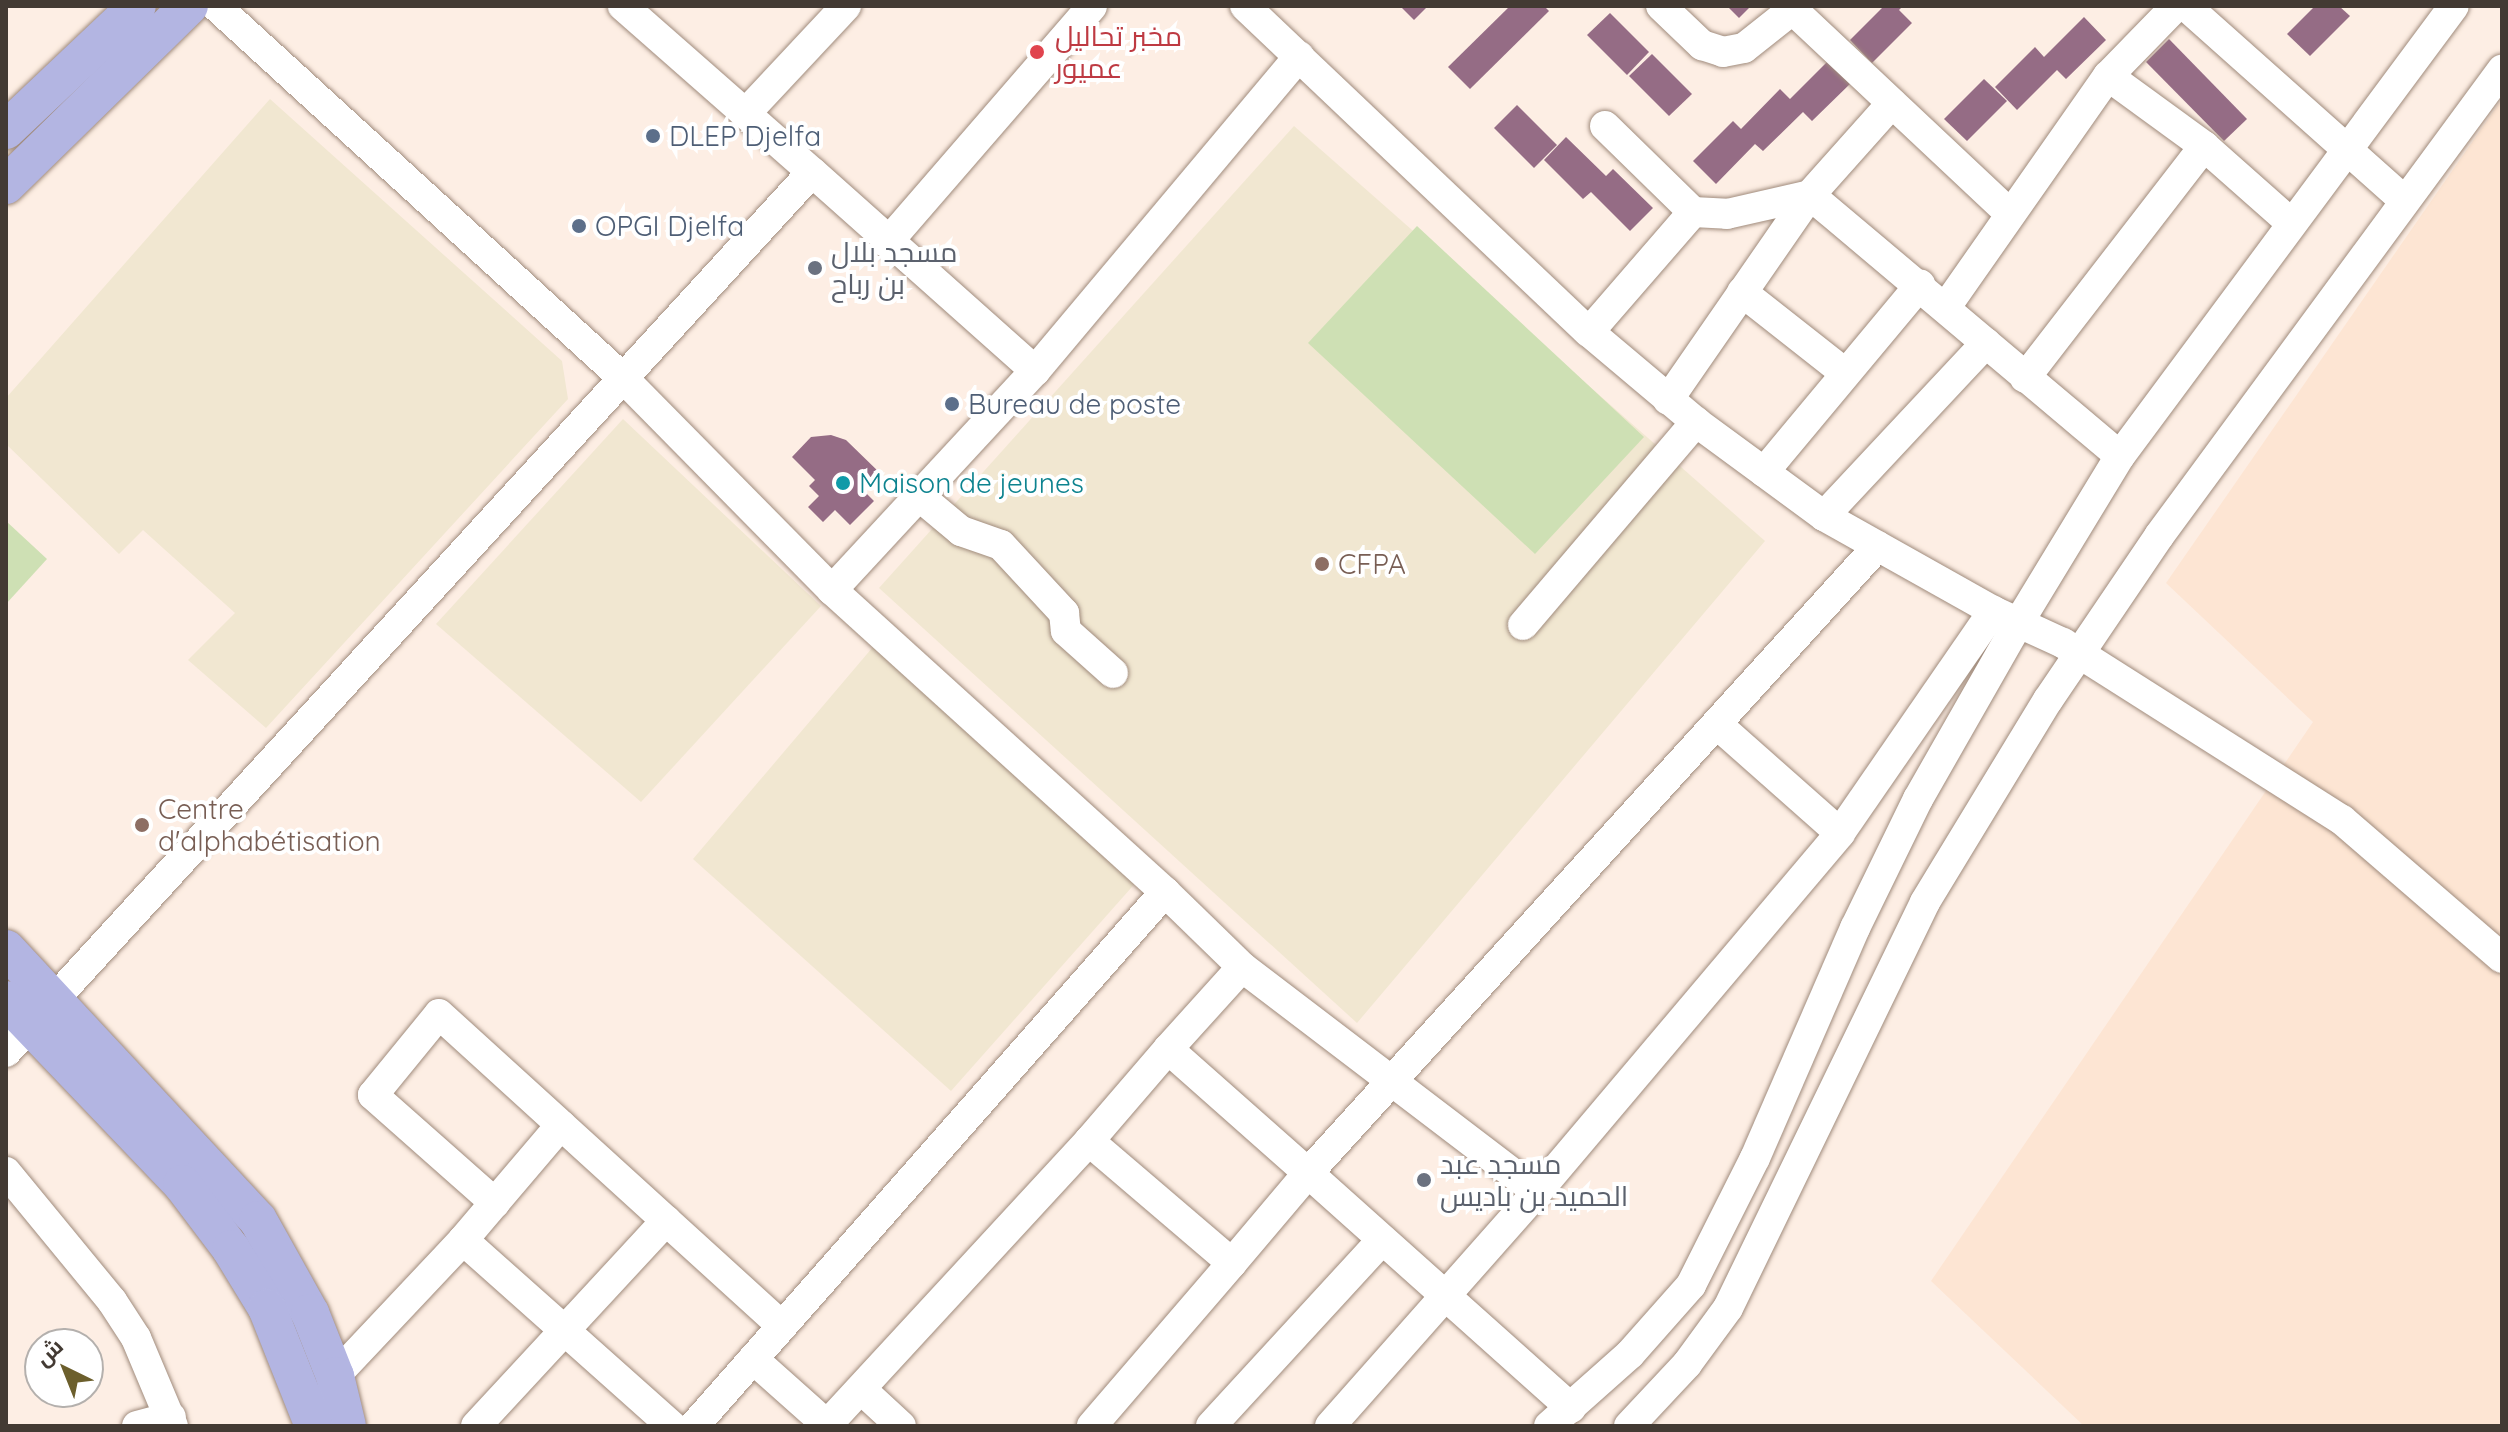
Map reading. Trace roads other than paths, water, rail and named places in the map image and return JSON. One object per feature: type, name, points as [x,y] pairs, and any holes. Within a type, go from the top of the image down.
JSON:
[{"type":"main road","points":[[6,130],[137,6]]},
{"type":"main road","points":[[6,185],[189,6]]},
{"type":"main road","points":[[6,949],[54,997],[258,1220],[310,1313],[335,1376],[347,1426]]},
{"type":"main road","points":[[14,1026],[182,1184],[231,1249],[267,1308],[314,1426]]},
{"type":"street","points":[[216,6],[623,378],[832,590],[1165,892],[1242,967],[1537,1192]]},
{"type":"street","points":[[623,6],[1035,371]]},
{"type":"street","points":[[745,114],[846,6]]},
{"type":"street","points":[[887,243],[1092,6]]},
{"type":"street","points":[[1245,6],[1589,332],[1696,422],[1824,516],[2071,648],[2342,820],[2502,958]]},
{"type":"street","points":[[1661,6],[1702,45],[1723,52],[1744,48],[1795,8],[2009,213]]},
{"type":"street","points":[[1946,307],[2108,76],[2176,6]]},
{"type":"street","points":[[2186,6],[2345,153],[2404,200]]},
{"type":"street","points":[[1168,1049],[1443,1295],[1561,1420],[1630,1354],[1691,1285],[1755,1158],[1855,928],[1918,799],[2016,621],[2120,456],[2454,6]]},
{"type":"street","points":[[832,590],[1035,371],[1299,56]]},
{"type":"street","points":[[1629,1426],[1687,1364],[1728,1308],[1925,902],[2071,648],[2159,536],[2502,70]]},
{"type":"street","points":[[2108,76],[2204,146],[2291,223]]},
{"type":"street","points":[[1668,400],[1810,195],[1892,103]]},
{"type":"street","points":[[1605,126],[1693,212],[1755,211],[1810,195]]},
{"type":"street","points":[[2025,378],[2204,146]]},
{"type":"street","points":[[14,1026],[54,997],[812,172]]},
{"type":"street","points":[[1810,195],[2120,456]]},
{"type":"street","points":[[1589,332],[1693,212]]},
{"type":"street","points":[[1764,472],[1920,285]]},
{"type":"street","points":[[1742,292],[1845,373]]},
{"type":"street","points":[[1824,516],[1986,343]]},
{"type":"street","points":[[1523,625],[1696,422]]},
{"type":"street","points":[[919,496],[961,531],[1001,545],[1064,613],[1066,631],[1113,673]]},
{"type":"street","points":[[1109,1420],[1232,1263],[1388,1081],[1719,726],[1878,546]]},
{"type":"street","points":[[1330,1426],[1537,1192],[2016,621]]},
{"type":"street","points":[[1719,726],[1840,833]]},
{"type":"street","points":[[694,1426],[1165,892]]},
{"type":"street","points":[[753,1359],[826,1425],[862,1390],[1089,1141],[1242,967]]},
{"type":"street","points":[[495,1203],[373,1095],[439,1014],[782,1326]]},
{"type":"street","points":[[335,1376],[463,1240],[561,1125]]},
{"type":"street","points":[[1089,1141],[1232,1263]]},
{"type":"street","points":[[6,1172],[112,1301],[136,1338],[172,1422],[137,1426]]},
{"type":"street","points":[[476,1426],[666,1221]]},
{"type":"street","points":[[463,1240],[672,1426]]},
{"type":"street","points":[[1211,1426],[1382,1240]]},
{"type":"street","points":[[862,1390],[901,1426]]},
{"type":"place","name":"مخبر تحاليل عميور","points":[[1037,52]]},
{"type":"place","name":"DLEP Djelfa","points":[[653,136]]},
{"type":"place","name":"OPGI Djelfa","points":[[579,226]]},
{"type":"place","name":"مسجد بلال بن رباح","points":[[815,268]]},
{"type":"place","name":"Bureau de poste","points":[[952,404]]},
{"type":"place","name":"Maison de jeunes","points":[[843,483]]},
{"type":"place","name":"CFPA","points":[[1322,564]]},
{"type":"place","name":"Centre d'alphabétisation","points":[[142,825]]},
{"type":"place","name":"مسجد عبد الحميد بن باديس","points":[[1424,1180]]}]
